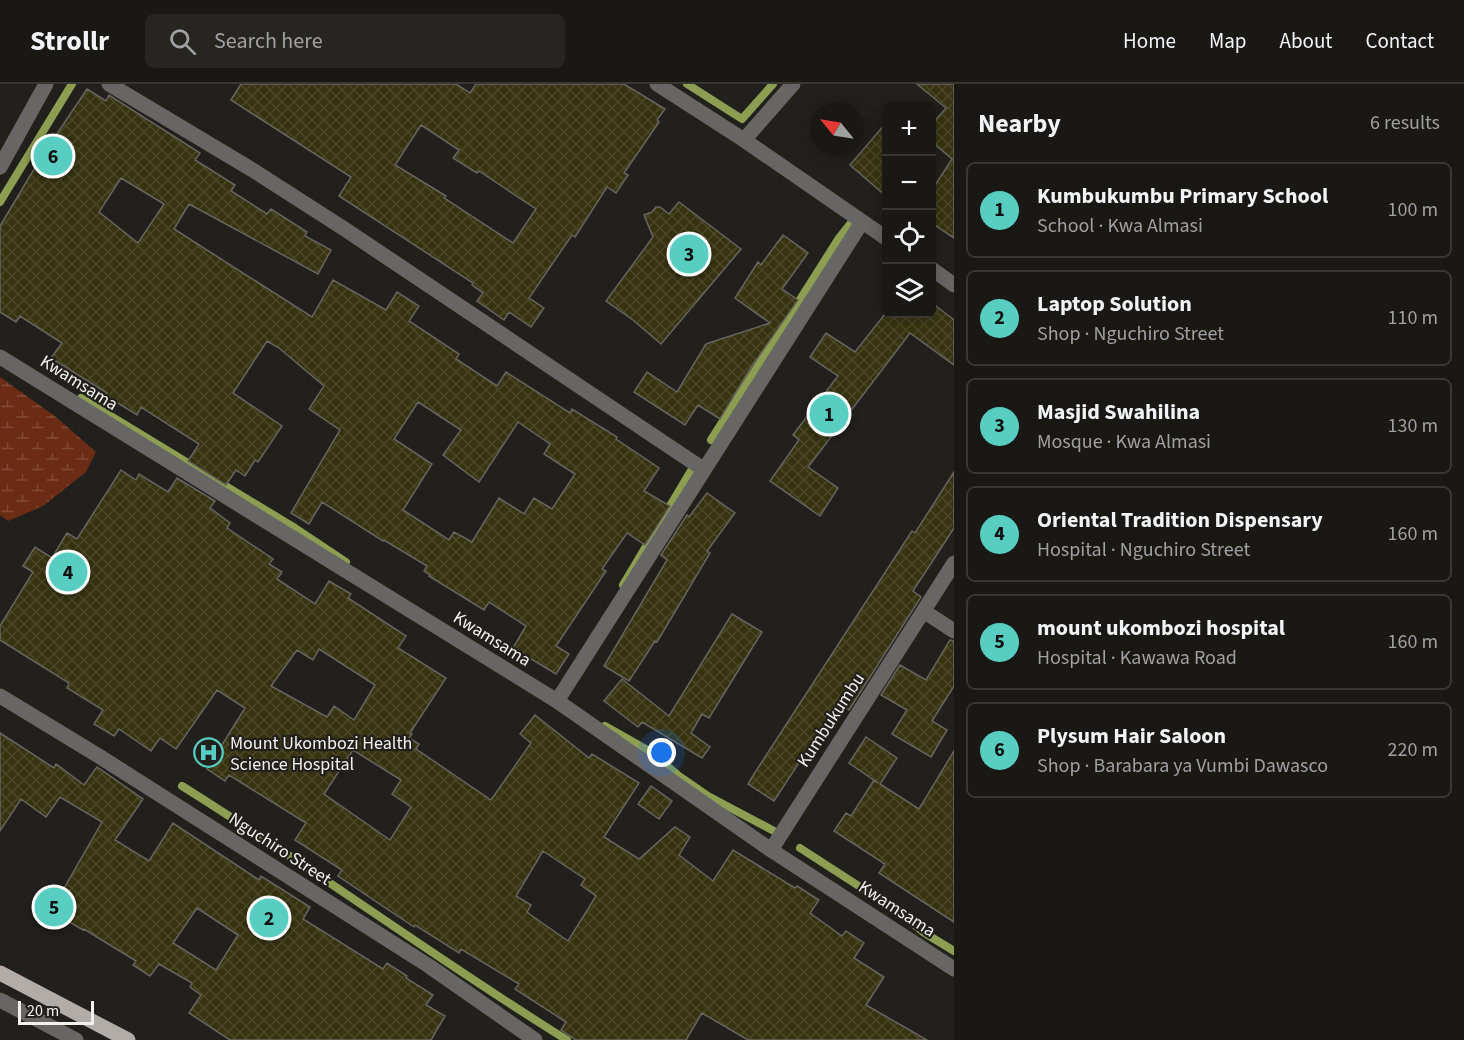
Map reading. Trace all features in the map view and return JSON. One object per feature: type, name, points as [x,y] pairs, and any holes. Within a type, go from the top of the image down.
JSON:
[{"type":"main road","points":[[0,973],[128,1040]]},
{"type":"street","points":[[0,167],[46,84]]},
{"type":"street","points":[[109,84],[334,222],[703,469]]},
{"type":"street","points":[[657,84],[744,140],[882,235]]},
{"type":"street","points":[[744,140],[793,84]]},
{"type":"street","points":[[556,701],[862,222]]},
{"type":"street","points":[[936,272],[954,285]]},
{"type":"street","name":"Kwamsama","points":[[0,357],[556,701],[771,850],[954,969]]},
{"type":"street","name":"Kumbukumbu","points":[[771,850],[925,612],[954,563]]},
{"type":"street","points":[[925,612],[954,631]]},
{"type":"street","name":"Nguchiro Street","points":[[0,696],[102,758],[429,966],[535,1040]]},
{"type":"street","points":[[0,1000],[76,1040]]},
{"type":"green space","points":[[0,377],[56,417],[96,452],[86,472],[43,506],[8,521],[0,515]]},
{"type":"building","points":[[241,84],[456,84],[470,93],[476,84],[624,84],[665,109],[657,120],[659,122],[624,173],[628,175],[616,193],[607,187],[575,237],[572,235],[529,298],[544,308],[531,327],[509,312],[504,320],[477,301],[483,293],[472,285],[473,283],[339,196],[351,177],[231,100]],"holes":[[[421,125],[459,150],[453,158],[477,173],[479,171],[536,209],[513,243],[444,198],[446,196],[395,165]]]},
{"type":"building","points":[[917,84],[954,84],[954,238],[936,226],[936,184],[952,159],[936,145],[936,119],[946,108]]},
{"type":"building","points":[[87,89],[106,101],[109,95],[200,153],[195,160],[235,185],[231,191],[267,214],[271,209],[307,232],[305,236],[331,250],[318,274],[189,204],[174,229],[312,317],[333,280],[386,310],[397,292],[419,306],[409,321],[459,354],[456,359],[497,386],[506,372],[570,413],[572,409],[617,437],[616,439],[659,468],[644,491],[670,506],[645,545],[627,533],[602,569],[606,571],[556,646],[569,654],[556,674],[513,648],[526,626],[489,602],[484,610],[429,576],[424,571],[427,566],[322,502],[309,524],[291,513],[340,430],[309,409],[324,386],[279,348],[267,341],[233,393],[282,426],[258,462],[255,460],[245,476],[236,470],[226,485],[188,461],[199,444],[141,407],[137,415],[105,395],[107,393],[51,358],[62,343],[20,316],[16,322],[0,312],[0,226],[42,156]],"holes":[[[121,178],[164,204],[138,243],[99,212]],[[418,402],[461,430],[443,455],[479,482],[518,422],[550,444],[544,454],[575,474],[552,509],[534,498],[524,514],[499,498],[472,542],[454,532],[449,540],[403,510],[432,464],[394,439]]]},
{"type":"building","points":[[882,128],[882,193],[850,165],[858,156],[864,156],[864,149]]},
{"type":"building","points":[[679,202],[741,249],[661,344],[606,301],[653,237],[644,215],[652,212],[656,207],[660,207],[669,214]]},
{"type":"building","points":[[783,235],[808,253],[782,289],[798,300],[750,369],[720,419],[698,405],[685,425],[634,392],[647,372],[677,392],[706,344],[770,323],[735,298],[758,262],[761,265]]},
{"type":"building","points":[[936,306],[954,320],[954,365],[910,333],[808,467],[838,488],[820,516],[770,481],[799,440],[793,435],[838,376],[810,357],[826,333],[855,352],[882,318],[936,318]]},
{"type":"building","points":[[121,470],[136,480],[139,474],[168,492],[177,478],[215,501],[210,508],[230,523],[227,528],[273,559],[269,564],[282,572],[277,579],[315,604],[329,581],[351,594],[348,598],[406,636],[398,648],[446,678],[410,733],[412,734],[409,738],[419,744],[416,749],[491,800],[531,743],[520,734],[535,715],[589,758],[592,754],[639,783],[604,837],[639,859],[675,827],[690,837],[679,855],[713,881],[733,850],[795,888],[797,886],[819,900],[810,913],[842,936],[846,931],[864,943],[854,958],[884,977],[866,1005],[927,1040],[748,1040],[702,1013],[686,1040],[576,1040],[561,1030],[566,1022],[515,989],[519,984],[461,949],[459,953],[415,925],[414,927],[338,876],[342,870],[295,840],[306,823],[229,775],[225,781],[207,769],[245,708],[217,690],[176,749],[160,738],[151,751],[119,729],[114,736],[94,724],[103,710],[67,688],[69,683],[0,640],[0,626],[33,572],[23,566],[35,547],[52,558],[67,533],[77,539]],"holes":[[[319,649],[375,685],[354,720],[334,706],[327,717],[271,686],[297,650],[313,660]],[[353,750],[401,780],[392,794],[411,807],[390,840],[324,794]],[[543,851],[585,879],[581,885],[596,896],[568,941],[527,912],[531,905],[516,896]]]},
{"type":"building","points":[[954,472],[954,528],[913,591],[921,597],[849,710],[838,703],[774,801],[748,784],[912,531],[915,533]]},
{"type":"building","points":[[707,493],[735,513],[707,551],[710,553],[657,642],[655,641],[629,681],[604,666],[667,560],[661,555],[687,515],[689,517]]},
{"type":"building","points":[[732,614],[762,632],[709,718],[702,714],[691,733],[710,747],[702,758],[642,722],[638,727],[604,701],[622,679],[669,716]]},
{"type":"building","points":[[950,640],[954,641],[954,686],[932,721],[947,730],[931,757],[892,734],[907,710],[881,695],[900,665],[926,680]]},
{"type":"building","points":[[0,733],[54,768],[56,764],[84,785],[97,767],[143,799],[115,840],[149,861],[173,823],[259,880],[261,876],[310,907],[303,919],[383,969],[387,963],[407,976],[406,978],[433,995],[426,1005],[445,1016],[431,1040],[230,1040],[189,1013],[201,995],[190,987],[192,983],[159,964],[150,976],[133,965],[136,961],[51,911],[102,822],[60,797],[46,817],[21,799],[0,831]],"holes":[[[197,908],[238,935],[216,970],[173,943]]]},
{"type":"building","points":[[866,737],[897,758],[880,784],[919,809],[954,751],[954,922],[879,873],[885,864],[834,831],[846,813],[851,816],[874,780],[849,763]]},
{"type":"building","points":[[651,786],[672,801],[659,819],[638,804]]},
{"type":"waterway","points":[[0,202],[72,84]]},
{"type":"waterway","points":[[687,84],[742,119],[773,84]]},
{"type":"waterway","points":[[711,440],[839,238],[851,223]]},
{"type":"waterway","points":[[81,398],[295,528],[346,562]]},
{"type":"waterway","points":[[623,585],[692,469]]},
{"type":"waterway","points":[[605,726],[651,752],[679,776],[708,796],[774,831]]},
{"type":"waterway","points":[[182,786],[567,1040]]},
{"type":"waterway","points":[[800,848],[899,912],[923,932],[954,951]]},
{"type":"place","name":"Plysum Hair Saloon","points":[[53,156]]},
{"type":"place","name":"Masjid Swahilina","points":[[689,254]]},
{"type":"place","name":"Kumbukumbu Primary School","points":[[829,414]]},
{"type":"place","name":"Oriental Tradition Dispensary","points":[[68,572]]},
{"type":"place","name":"Mount Ukombozi Health Science Hospital","points":[[209,753]]},
{"type":"place","name":"mount ukombozi hospital","points":[[54,907]]},
{"type":"place","name":"Laptop Solution","points":[[269,918]]}]
